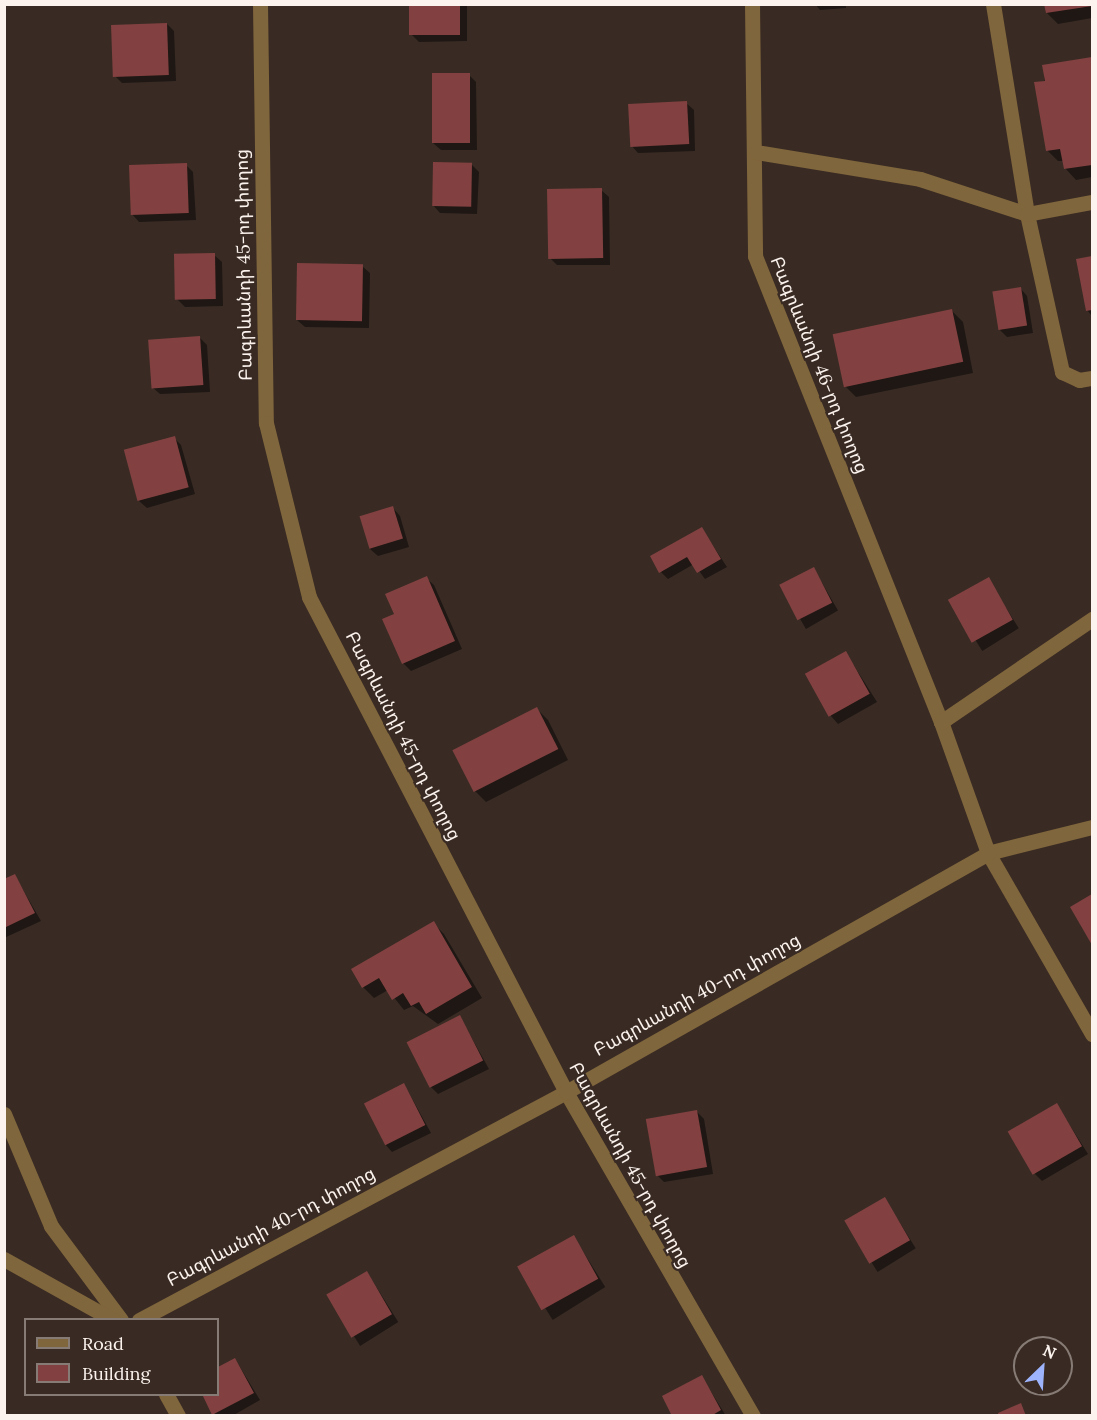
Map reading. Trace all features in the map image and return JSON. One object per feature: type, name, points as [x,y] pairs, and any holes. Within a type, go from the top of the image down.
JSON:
[{"type":"street","name":"Բագրևանդի 45-րդ փողոց","points":[[260,4],[266,423],[309,597],[566,1092],[753,1416]]},
{"type":"street","name":"Բագրևանդի 46-րդ փողոց","points":[[752,4],[756,152],[752,221],[755,256],[941,722]]},
{"type":"street","points":[[993,4],[1027,214],[1062,372],[1079,380],[1092,378]]},
{"type":"street","points":[[756,152],[920,179],[1027,214],[1092,202]]},
{"type":"street","points":[[1092,619],[941,722],[988,853],[1092,1034]]},
{"type":"street","name":"Բագրևանդի 40-րդ փողոց","points":[[144,1318],[566,1092],[988,853],[1092,827]]},
{"type":"street","points":[[4,1114],[51,1226],[120,1318]]},
{"type":"street","points":[[4,1259],[109,1318]]},
{"type":"street","points":[[167,1396],[178,1416]]},
{"type":"building","points":[[409,4],[460,4],[460,35],[409,35]]},
{"type":"building","points":[[1044,4],[1092,4],[1092,6],[1046,13]]},
{"type":"building","points":[[167,23],[169,75],[113,77],[111,25]]},
{"type":"building","points":[[1092,57],[1092,165],[1064,169],[1060,149],[1046,151],[1034,82],[1045,81],[1042,65]]},
{"type":"building","points":[[432,73],[470,73],[470,143],[432,143]]},
{"type":"building","points":[[687,101],[689,144],[630,147],[628,104]]},
{"type":"building","points":[[433,162],[472,163],[471,207],[432,206]]},
{"type":"building","points":[[187,163],[189,213],[131,215],[129,165]]},
{"type":"building","points":[[602,188],[603,258],[548,259],[547,189]]},
{"type":"building","points":[[215,253],[216,299],[175,300],[174,254]]},
{"type":"building","points":[[1092,256],[1092,310],[1086,311],[1076,259]]},
{"type":"building","points":[[297,263],[363,264],[362,321],[296,320]]},
{"type":"building","points":[[1021,287],[1027,326],[998,330],[992,292]]},
{"type":"building","points":[[952,309],[963,362],[844,387],[833,334]]},
{"type":"building","points":[[200,336],[203,385],[152,389],[148,340]]},
{"type":"building","points":[[175,436],[189,487],[138,501],[124,450]]},
{"type":"building","points":[[393,506],[403,539],[369,549],[360,516]]},
{"type":"building","points":[[702,527],[721,559],[697,573],[687,557],[659,573],[650,556]]},
{"type":"building","points":[[814,567],[832,603],[797,620],[779,585]]},
{"type":"building","points":[[427,576],[455,641],[402,664],[382,619],[394,614],[385,594]]},
{"type":"building","points":[[989,577],[1013,620],[972,643],[948,600]]},
{"type":"building","points":[[846,651],[870,694],[829,717],[805,674]]},
{"type":"building","points":[[537,707],[558,749],[474,792],[452,750]]},
{"type":"building","points":[[15,874],[35,913],[4,928],[4,879]]},
{"type":"building","points":[[1092,894],[1092,945],[1070,907]]},
{"type":"building","points":[[434,921],[472,987],[426,1014],[419,1002],[411,1006],[403,993],[392,1000],[379,978],[362,988],[351,969]]},
{"type":"building","points":[[460,1015],[483,1060],[430,1088],[407,1042]]},
{"type":"building","points":[[404,1083],[425,1125],[385,1145],[364,1103]]},
{"type":"building","points":[[1057,1103],[1082,1146],[1033,1175],[1008,1132]]},
{"type":"building","points":[[697,1110],[707,1167],[656,1176],[646,1119]]},
{"type":"building","points":[[885,1197],[910,1240],[869,1264],[844,1220]]},
{"type":"building","points":[[574,1235],[598,1279],[541,1310],[517,1267]]},
{"type":"building","points":[[367,1271],[392,1314],[351,1338],[326,1294]]},
{"type":"building","points":[[235,1358],[254,1393],[212,1415],[203,1396],[219,1396],[219,1366]]},
{"type":"building","points":[[702,1375],[721,1410],[711,1416],[672,1416],[662,1396]]},
{"type":"building","points":[[1021,1403],[1026,1416],[999,1416],[998,1413]]}]
